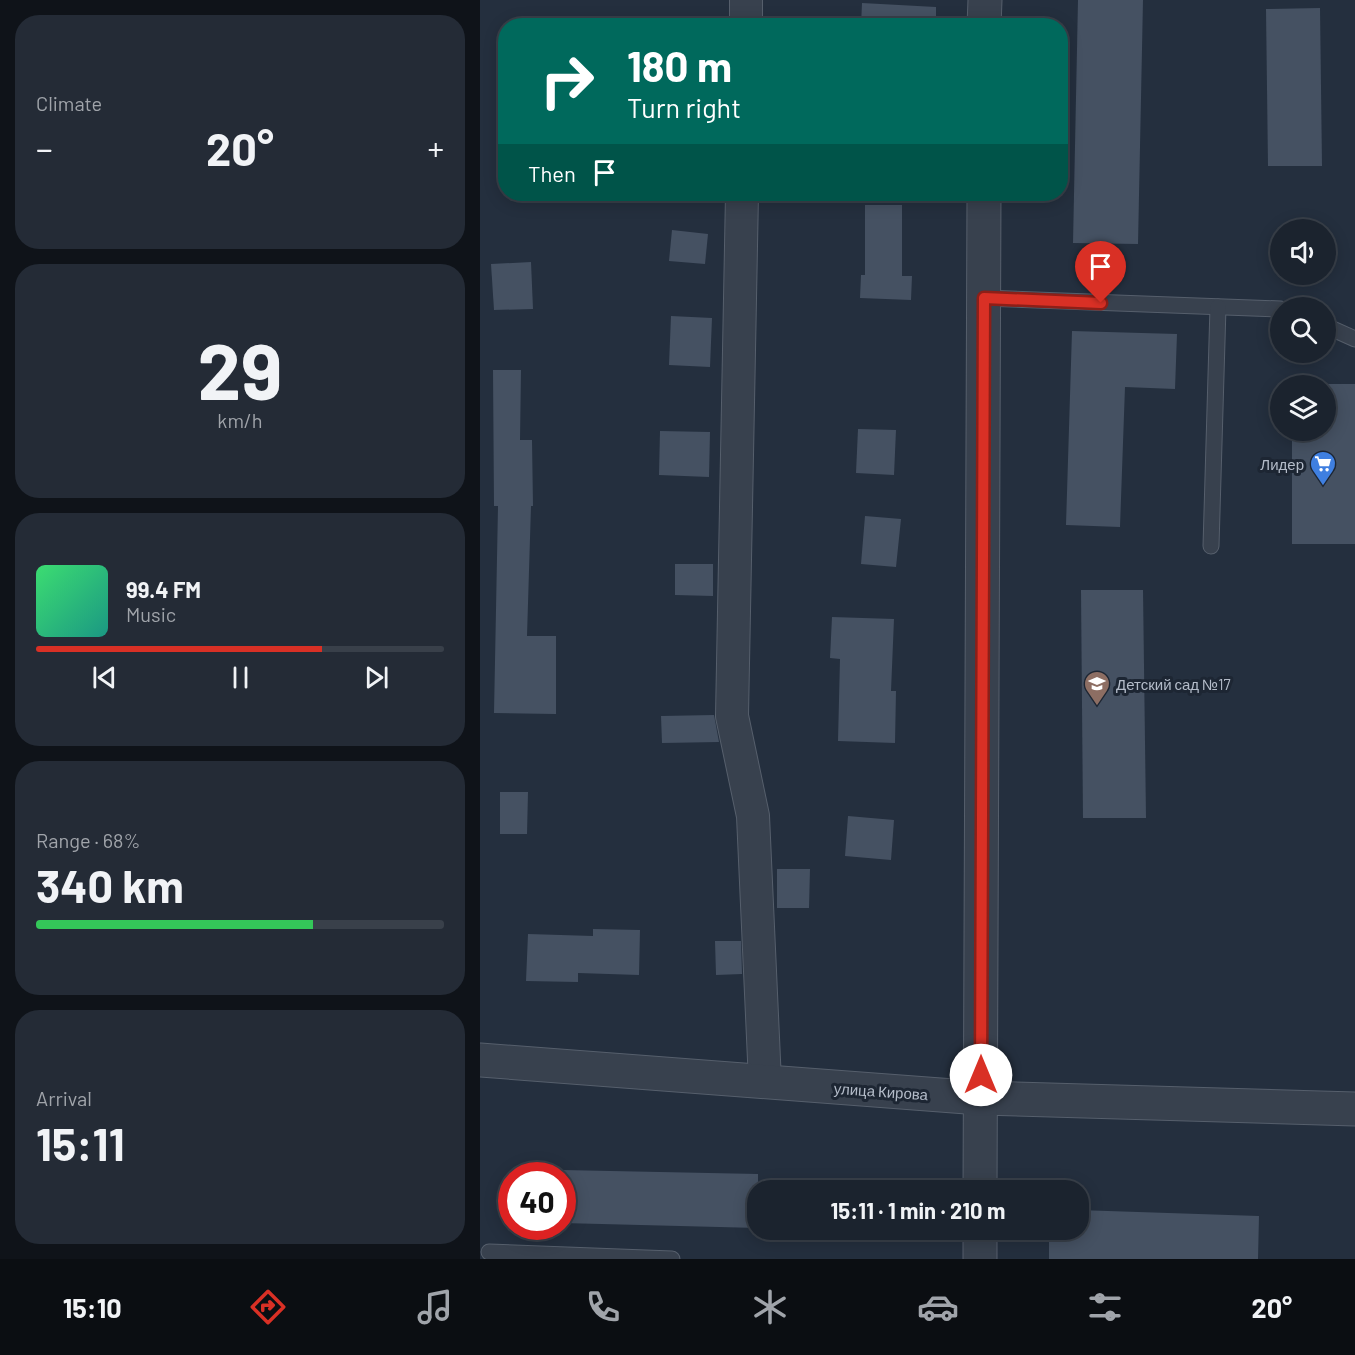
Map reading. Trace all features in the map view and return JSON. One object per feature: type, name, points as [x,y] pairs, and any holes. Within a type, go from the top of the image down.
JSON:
[{"type":"street","points":[[746,0],[746,18]]},
{"type":"street","points":[[984,0],[984,18]]},
{"type":"street","points":[[742,201],[732,716],[753,816],[765,1082]]},
{"type":"street","points":[[980,1180],[984,201]]},
{"type":"street","name":"улица Кирова","points":[[480,1060],[980,1098],[1355,1109]]},
{"type":"street","points":[[980,1240],[980,1259]]},
{"type":"lane","points":[[984,298],[1270,309]]},
{"type":"lane","points":[[1211,546],[1218,307]]},
{"type":"lane","points":[[1336,330],[1355,339]]},
{"type":"lane","points":[[489,1252],[672,1259]]},
{"type":"building","points":[[1078,0],[1143,0],[1138,244],[1073,243]]},
{"type":"building","points":[[862,3],[936,7],[936,18],[861,18]]},
{"type":"building","points":[[1320,8],[1322,166],[1268,166],[1266,9]]},
{"type":"building","points":[[865,205],[902,205],[902,276],[912,276],[911,300],[860,298],[861,275],[865,275]]},
{"type":"building","points":[[672,230],[708,234],[705,264],[669,261]]},
{"type":"building","points":[[531,262],[533,309],[494,310],[491,264]]},
{"type":"building","points":[[671,316],[712,318],[710,367],[669,365]]},
{"type":"building","points":[[1072,331],[1177,334],[1175,389],[1125,387],[1120,527],[1066,525]]},
{"type":"building","points":[[493,370],[521,370],[520,440],[532,440],[533,506],[531,506],[527,636],[556,636],[556,714],[494,713],[498,506],[494,506]]},
{"type":"building","name":"Лидер","points":[[1336,384],[1355,384],[1355,544],[1292,544],[1292,441],[1336,441]]},
{"type":"building","points":[[858,429],[896,430],[894,475],[856,473]]},
{"type":"building","points":[[660,431],[710,432],[709,477],[659,475]]},
{"type":"building","points":[[865,516],[901,519],[896,567],[861,564]]},
{"type":"building","points":[[675,564],[713,564],[713,596],[675,595]]},
{"type":"building","points":[[1081,590],[1143,590],[1146,818],[1083,818]]},
{"type":"building","points":[[832,617],[894,619],[891,691],[896,691],[895,743],[838,741],[840,659],[830,658]]},
{"type":"building","points":[[714,715],[719,742],[662,743],[661,716]]},
{"type":"building","points":[[500,792],[528,792],[527,834],[500,834]]},
{"type":"building","points":[[848,816],[894,820],[891,860],[845,856]]},
{"type":"building","points":[[777,869],[810,869],[809,908],[777,908]]},
{"type":"building","points":[[593,929],[640,930],[639,975],[578,973],[578,982],[526,981],[528,934],[593,936]]},
{"type":"building","points":[[715,941],[741,941],[742,974],[716,975]]},
{"type":"building","points":[[576,1170],[758,1174],[758,1180],[747,1180],[747,1228],[576,1223]]},
{"type":"building","points":[[1089,1210],[1259,1216],[1258,1259],[1049,1259],[1049,1240],[1089,1240]]},
{"type":"place","name":"Лидер","points":[[1323,487]]},
{"type":"place","name":"Детский сад №17","points":[[1097,707]]},
{"type":"route","points":[[981,1075],[984,298],[1101,303]]}]
